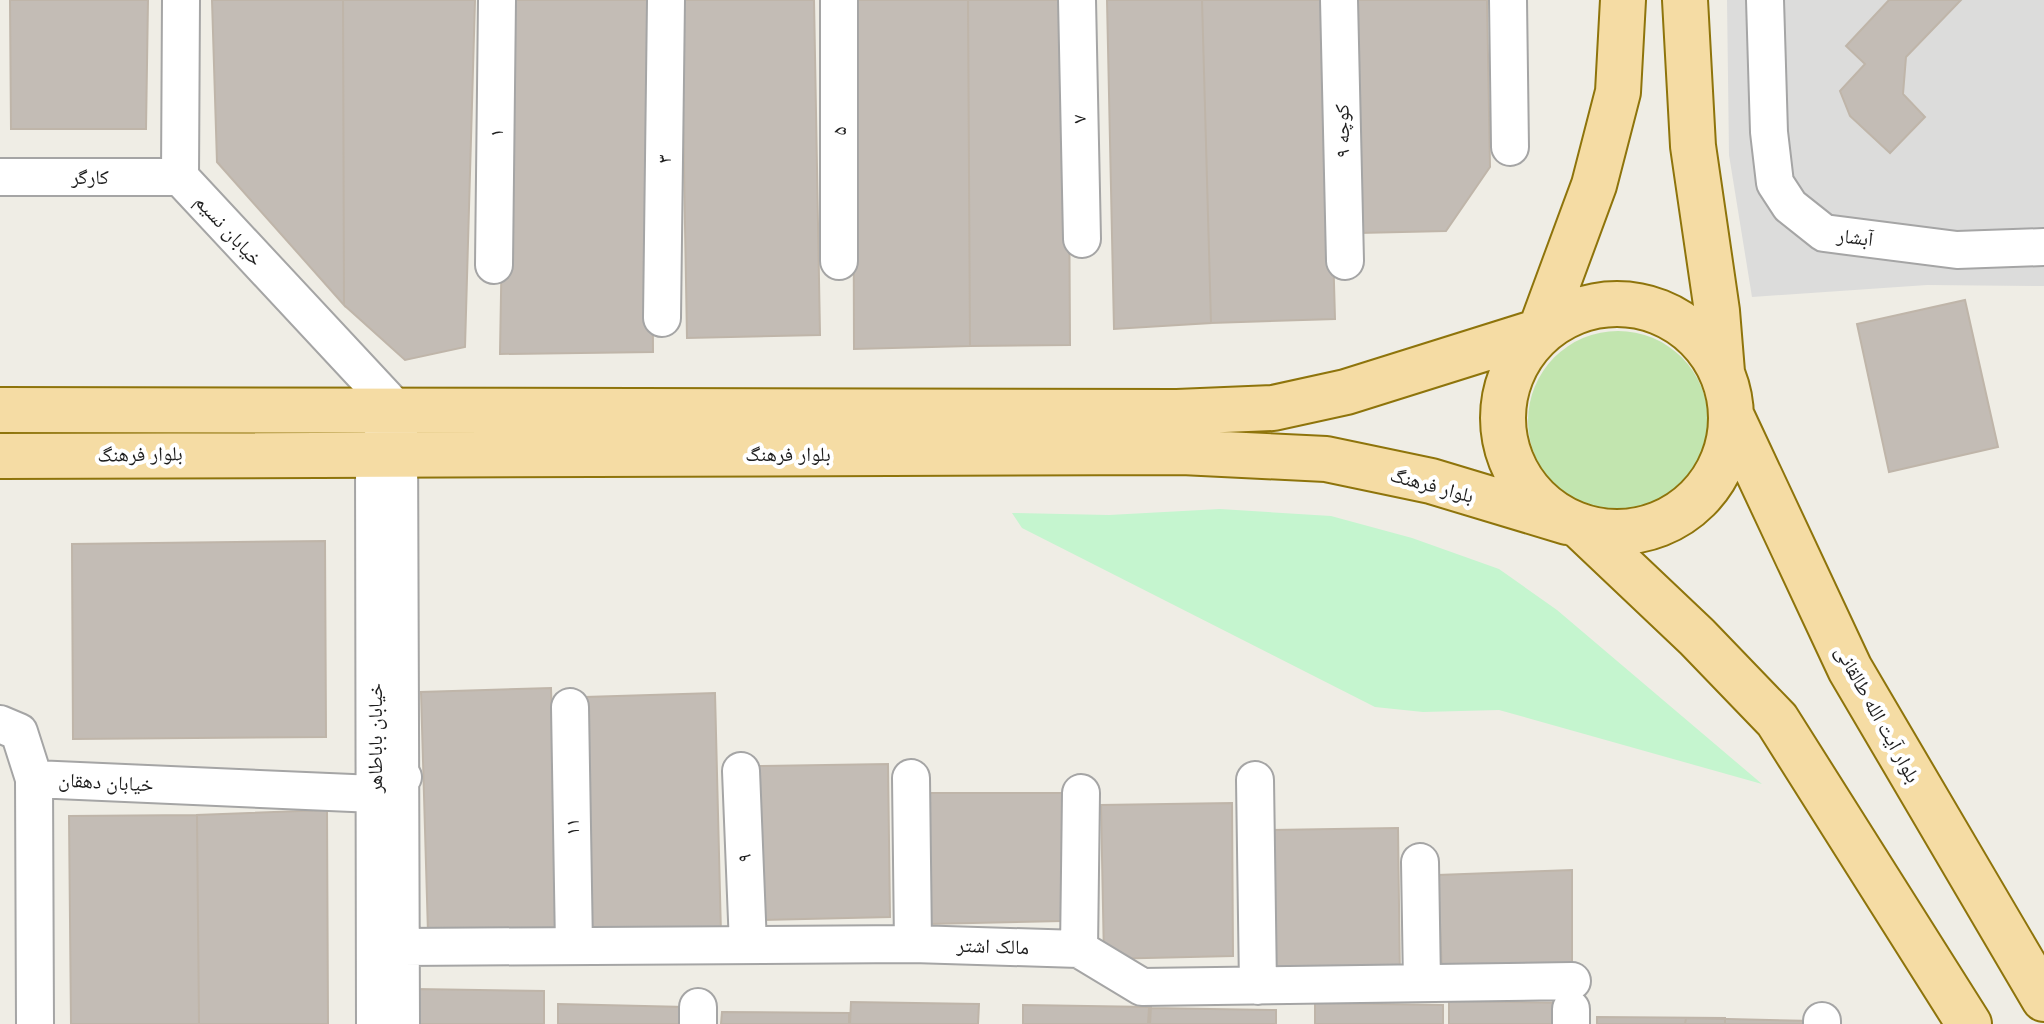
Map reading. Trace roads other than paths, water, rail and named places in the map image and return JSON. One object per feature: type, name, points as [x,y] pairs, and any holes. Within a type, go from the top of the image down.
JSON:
[{"type":"main road","points":[[1623,0],[1618,92],[1594,185],[1538,330],[1508,383],[1502,416],[1506,449],[1519,479],[1540,504],[1575,525],[1697,637],[1777,720],[1969,1024]]},
{"type":"main road","points":[[1575,525],[1612,533],[1643,530],[1684,510],[1715,476],[1727,448],[1732,417],[1722,372],[1717,311],[1693,146],[1685,0]]},
{"type":"main road","points":[[0,410],[1177,412],[1273,408],[1346,392],[1538,330],[1597,306],[1640,306],[1680,323],[1711,353],[1722,372]]},
{"type":"main road","name":"بلوار آیت الله طالقانی","points":[[1732,417],[1850,669],[2044,999]]},
{"type":"main road","name":"بلوار فرهنگ","points":[[0,456],[1182,452],[1326,459],[1431,481],[1575,525]]},
{"type":"street","name":"خیابان نسیم","points":[[181,0],[180,177],[399,412]]},
{"type":"street","name":"۱","points":[[494,265],[497,0]]},
{"type":"street","name":"۳","points":[[662,318],[666,0]]},
{"type":"street","name":"۵","points":[[839,0],[839,261]]},
{"type":"street","name":"۷","points":[[1077,0],[1082,239]]},
{"type":"street","name":"کوچه ۹","points":[[1339,0],[1345,261]]},
{"type":"street","points":[[1508,0],[1510,147]]},
{"type":"street","name":"آبشار","points":[[1765,0],[1769,132],[1775,183],[1790,206],[1824,233],[1957,250],[2044,247]]},
{"type":"street","name":"کارگر","points":[[0,177],[180,177]]},
{"type":"street","points":[[386,454],[399,412]]},
{"type":"street","name":"خیابان باباطاهر","points":[[375,1024],[389,786],[386,454]]},
{"type":"street","name":"۱۱","points":[[570,707],[574,946]]},
{"type":"street","points":[[0,724],[19,732],[34,779]]},
{"type":"street","name":"۹","points":[[741,771],[748,945]]},
{"type":"street","points":[[911,778],[913,944]]},
{"type":"street","name":"خیابان دهقان","points":[[35,1024],[34,779],[389,786]]},
{"type":"street","points":[[1255,780],[1258,986]]},
{"type":"street","name":"خیابان باباطاهر","points":[[389,786],[403,947],[401,1024]]},
{"type":"street","points":[[1079,949],[1081,793]]},
{"type":"street","points":[[1420,862],[1422,983]]},
{"type":"street","name":"مالک اشتر","points":[[403,947],[913,944],[1079,949],[1142,987],[1422,983],[1572,1005]]}]
